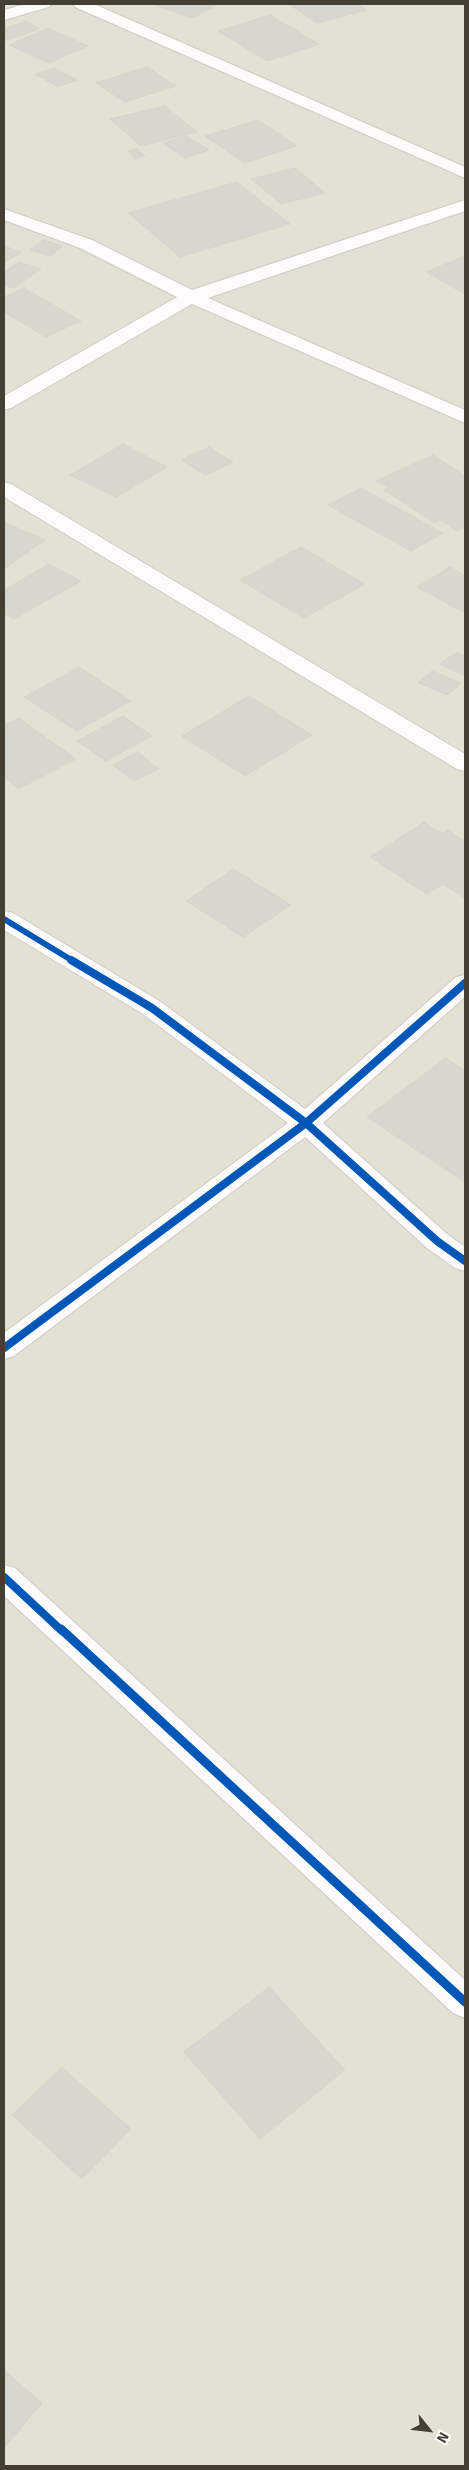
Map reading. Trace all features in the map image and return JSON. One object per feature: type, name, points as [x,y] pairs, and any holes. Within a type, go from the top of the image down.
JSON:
[{"type":"street","points":[[4,15],[42,4]]},
{"type":"street","points":[[81,4],[465,173]]},
{"type":"street","points":[[4,404],[191,297],[465,205]]},
{"type":"street","points":[[4,214],[86,244],[191,297],[465,417]]},
{"type":"street","points":[[4,488],[465,764]]},
{"type":"street","points":[[4,918],[152,1008],[306,1123],[437,1241],[465,1261]]},
{"type":"street","points":[[4,1348],[306,1123],[465,983]]},
{"type":"street","points":[[4,1577],[465,2002]]},
{"type":"shaded area","points":[[4,4],[465,4],[465,2466],[4,2466]]},
{"type":"building","points":[[153,4],[219,4],[192,18]]},
{"type":"building","points":[[357,4],[367,10],[317,23],[290,5]]},
{"type":"building","points":[[270,15],[319,44],[267,61],[218,31]]},
{"type":"building","points":[[26,21],[39,29],[4,41],[4,29]]},
{"type":"building","points":[[48,28],[88,46],[49,63],[9,45]]},
{"type":"building","points":[[147,67],[176,86],[125,102],[96,83]]},
{"type":"building","points":[[54,68],[77,80],[58,87],[35,74]]},
{"type":"building","points":[[165,106],[197,132],[141,146],[110,119]]},
{"type":"building","points":[[258,120],[297,146],[244,163],[205,136]]},
{"type":"building","points":[[187,136],[209,150],[185,158],[163,143]]},
{"type":"building","points":[[137,149],[145,156],[135,159],[128,151]]},
{"type":"building","points":[[295,168],[325,193],[281,204],[251,179]]},
{"type":"building","points":[[237,182],[290,224],[180,257],[128,213]]},
{"type":"building","points":[[43,240],[63,246],[50,256],[30,250]]},
{"type":"building","points":[[4,246],[21,252],[4,263]]},
{"type":"building","points":[[465,256],[465,294],[426,272]]},
{"type":"building","points":[[19,262],[41,269],[14,288],[4,285],[4,272]]},
{"type":"building","points":[[24,288],[81,321],[46,337],[4,312],[4,297]]},
{"type":"building","points":[[123,444],[167,467],[116,497],[70,475]]},
{"type":"building","points":[[209,447],[233,462],[205,475],[181,460]]},
{"type":"building","points":[[433,455],[465,476],[465,527],[457,531],[440,520],[435,523],[384,490],[389,488],[376,481]]},
{"type":"building","points":[[361,488],[443,533],[411,551],[328,505]]},
{"type":"building","points":[[4,522],[45,540],[4,569]]},
{"type":"building","points":[[301,547],[365,584],[304,618],[240,580]]},
{"type":"building","points":[[49,564],[81,581],[14,619],[4,613],[4,590]]},
{"type":"building","points":[[450,567],[465,576],[465,611],[463,612],[417,587]]},
{"type":"building","points":[[457,652],[465,656],[465,676],[440,664]]},
{"type":"building","points":[[79,667],[131,701],[77,731],[24,697]]},
{"type":"building","points":[[432,671],[461,683],[448,695],[418,683]]},
{"type":"building","points":[[249,696],[312,735],[245,776],[182,736]]},
{"type":"building","points":[[123,716],[152,736],[106,761],[77,741]]},
{"type":"building","points":[[19,718],[76,759],[18,789],[4,777],[4,725]]},
{"type":"building","points":[[138,752],[159,769],[134,781],[113,765]]},
{"type":"building","points":[[424,822],[443,834],[448,830],[465,841],[465,898],[443,884],[427,894],[370,857]]},
{"type":"building","points":[[233,869],[291,905],[243,937],[186,901]]},
{"type":"building","points":[[446,1058],[465,1071],[465,1182],[367,1117]]},
{"type":"building","points":[[269,1987],[345,2070],[260,2139],[184,2052]]},
{"type":"building","points":[[62,2067],[131,2129],[82,2179],[12,2115]]},
{"type":"building","points":[[4,2370],[42,2403],[4,2448]]},
{"type":"cycle path","points":[[4,919],[152,1008],[306,1123],[465,983]]},
{"type":"cycle path","points":[[4,1348],[306,1123],[437,1241],[465,1261]]},
{"type":"cycle path","points":[[4,1577],[465,2002]]}]
